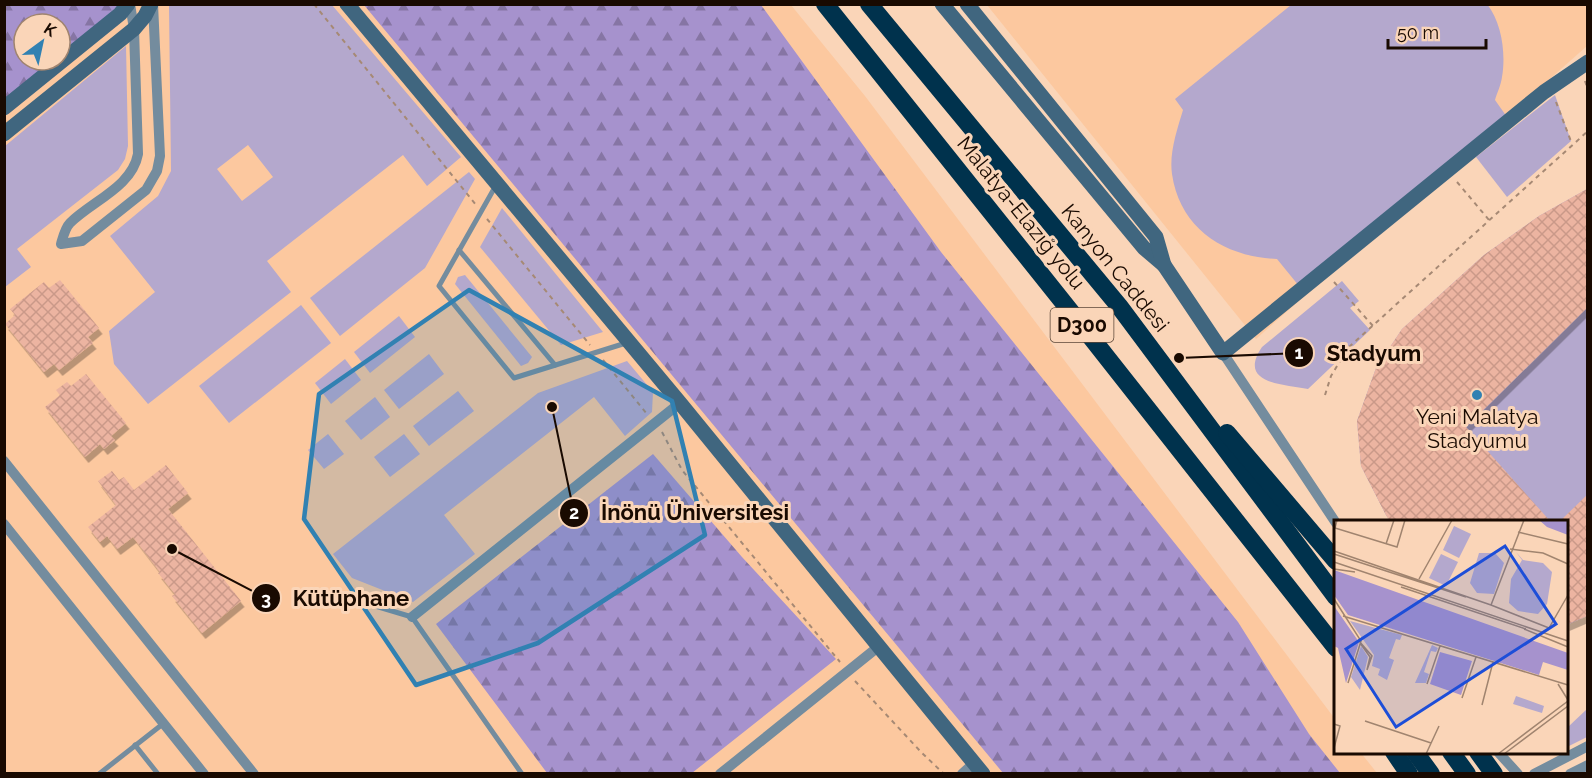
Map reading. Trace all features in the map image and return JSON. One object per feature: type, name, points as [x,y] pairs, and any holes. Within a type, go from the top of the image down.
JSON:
[{"type":"highway","name":"Malatya-Elazığ yolu","points":[[825,4],[1334,647]]},
{"type":"highway","name":"Kanyon Caddesi","points":[[869,4],[1123,310],[1334,596]]},
{"type":"highway","points":[[1123,310],[1334,560]]},
{"type":"highway","points":[[1395,754],[1408,774]]},
{"type":"highway","points":[[1416,754],[1431,774]]},
{"type":"highway","points":[[1452,754],[1467,774]]},
{"type":"highway","points":[[1479,754],[1494,774]]},
{"type":"main road","points":[[4,108],[120,14],[129,4]]},
{"type":"main road","points":[[4,134],[134,29],[152,4]]},
{"type":"main road","points":[[347,4],[680,403],[978,768]]},
{"type":"main road","points":[[942,4],[1143,248],[1164,265],[1223,353],[1551,88],[1587,62]]},
{"type":"main road","points":[[967,4],[1156,237],[1164,265]]},
{"type":"street","points":[[129,4],[134,29],[138,154],[136,163],[130,175],[68,224],[61,244],[82,241],[146,190],[157,171],[160,156],[152,4]]},
{"type":"street","points":[[1223,353],[1334,522]]},
{"type":"street","points":[[412,616],[680,403]]},
{"type":"street","points":[[4,461],[254,774]]},
{"type":"street","points":[[4,524],[204,774]]},
{"type":"street","points":[[720,774],[878,647]]},
{"type":"street","points":[[1534,774],[1587,746]]},
{"type":"street","points":[[1499,754],[1518,774]]},
{"type":"street","points":[[1570,774],[1587,765]]},
{"type":"street","points":[[962,774],[978,768]]},
{"type":"lane","points":[[498,183],[438,286],[514,378],[629,342]]},
{"type":"lane","points":[[459,250],[555,365]]},
{"type":"lane","points":[[372,605],[412,616],[522,774]]},
{"type":"lane","points":[[99,774],[164,723]]},
{"type":"lane","points":[[135,745],[158,774]]},
{"type":"path","points":[[314,4],[662,431],[682,470],[847,672],[944,774]]},
{"type":"path","points":[[1551,88],[1572,145]]},
{"type":"path","points":[[1325,395],[1331,376],[1348,348],[1587,131]]},
{"type":"path","points":[[1448,171],[1489,220]]},
{"type":"path","points":[[1324,270],[1373,326]]},
{"type":"highlighted area","points":[[469,290],[672,401],[705,535],[538,643],[416,685],[304,519],[319,394]]},
{"type":"shaded area","points":[[5,4],[791,5],[865,96],[1334,718],[1334,754],[1362,754],[1377,773],[5,774]]},
{"type":"shaded area","points":[[1487,4],[1496,20],[1503,49],[1502,77],[1495,100],[1507,117],[1299,286],[1277,259],[1240,253],[1223,246],[1195,225],[1184,210],[1177,193],[1171,166],[1176,134],[1183,110],[1175,99],[1291,5]]},
{"type":"shaded area","points":[[169,5],[332,5],[461,157],[427,186],[403,155],[267,261],[291,292],[148,404],[114,364],[109,331],[155,292],[110,236],[158,196],[171,171]],"holes":[[[248,145],[273,177],[242,201],[217,169]]]},
{"type":"shaded area","points":[[987,5],[1587,5],[1587,46],[1256,339]]},
{"type":"shaded area","points":[[126,46],[128,146],[125,159],[118,170],[17,249],[31,267],[5,287],[5,146]]},
{"type":"shaded area","points":[[1555,95],[1571,141],[1507,197],[1476,157]]},
{"type":"shaded area","points":[[469,172],[475,179],[425,268],[340,336],[310,298]]},
{"type":"shaded area","name":"Yeni Malatya Stadyumu","points":[[1587,189],[1587,616],[1568,625],[1568,520],[1390,520],[1361,466],[1357,421],[1376,368],[1402,329],[1484,255],[1539,216]]},
{"type":"shaded area","points":[[502,208],[603,332],[561,345],[480,247]]},
{"type":"shaded area","points":[[465,275],[532,357],[528,363],[521,366],[455,284],[458,277]]},
{"type":"shaded area","points":[[1342,281],[1359,301],[1350,308],[1370,330],[1308,389],[1276,383],[1259,375],[1255,368],[1256,359],[1262,347]]},
{"type":"shaded area","points":[[301,305],[331,343],[229,423],[199,386]]},
{"type":"shaded area","points":[[399,316],[415,337],[370,373],[354,352]]},
{"type":"shaded area","points":[[429,354],[444,374],[399,409],[384,390]]},
{"type":"shaded area","points":[[345,359],[361,380],[331,404],[315,383]]},
{"type":"shaded area","points":[[627,361],[653,392],[652,412],[625,436],[594,397],[444,515],[475,554],[413,602],[352,578],[333,554],[538,393]]},
{"type":"shaded area","points":[[458,391],[474,411],[429,446],[413,426]]},
{"type":"shaded area","points":[[375,397],[390,417],[361,440],[345,421]]},
{"type":"shaded area","points":[[328,434],[344,454],[324,469],[308,450]]},
{"type":"shaded area","points":[[404,434],[420,454],[390,477],[374,457]]},
{"type":"shaded area","points":[[1587,709],[1587,737],[1569,746],[1568,727]]},
{"type":"green space","points":[[5,5],[124,5],[124,10],[72,52],[72,12],[12,12],[12,72],[48,72],[5,107]]},
{"type":"green space","points":[[364,5],[761,5],[941,252],[1238,622],[1309,734],[1340,773],[1003,773]]},
{"type":"green space","points":[[653,454],[742,557],[836,659],[692,773],[547,773],[436,624]]},
{"type":"building","name":"Yeni Malatya Stadyumu","points":[[1587,189],[1587,308],[1466,427],[1549,520],[1390,520],[1361,466],[1357,421],[1376,368],[1402,329],[1484,255],[1539,216]]},
{"type":"building","points":[[60,280],[99,328],[88,337],[93,343],[59,370],[54,364],[44,372],[5,324],[15,315],[10,309],[44,282],[49,288]]},
{"type":"building","points":[[86,374],[126,423],[111,436],[115,440],[104,449],[100,444],[85,457],[45,407],[60,395],[56,390],[67,382],[71,386]]},
{"type":"building","points":[[166,465],[188,493],[168,509],[241,601],[202,633],[172,596],[175,594],[133,537],[117,549],[107,536],[100,542],[88,527],[116,505],[98,481],[112,471],[119,480],[124,477],[134,490]]},
{"type":"building","points":[[1587,495],[1587,616],[1568,624],[1568,520],[1561,520]]},
{"type":"place","name":"Stadyum","points":[[1179,358]]},
{"type":"place","name":"Yeni Malatya Stadyumu","points":[[1477,395]]},
{"type":"place","name":"İnönü Üniversitesi","points":[[552,407]]},
{"type":"place","name":"Kütüphane","points":[[172,549]]}]
